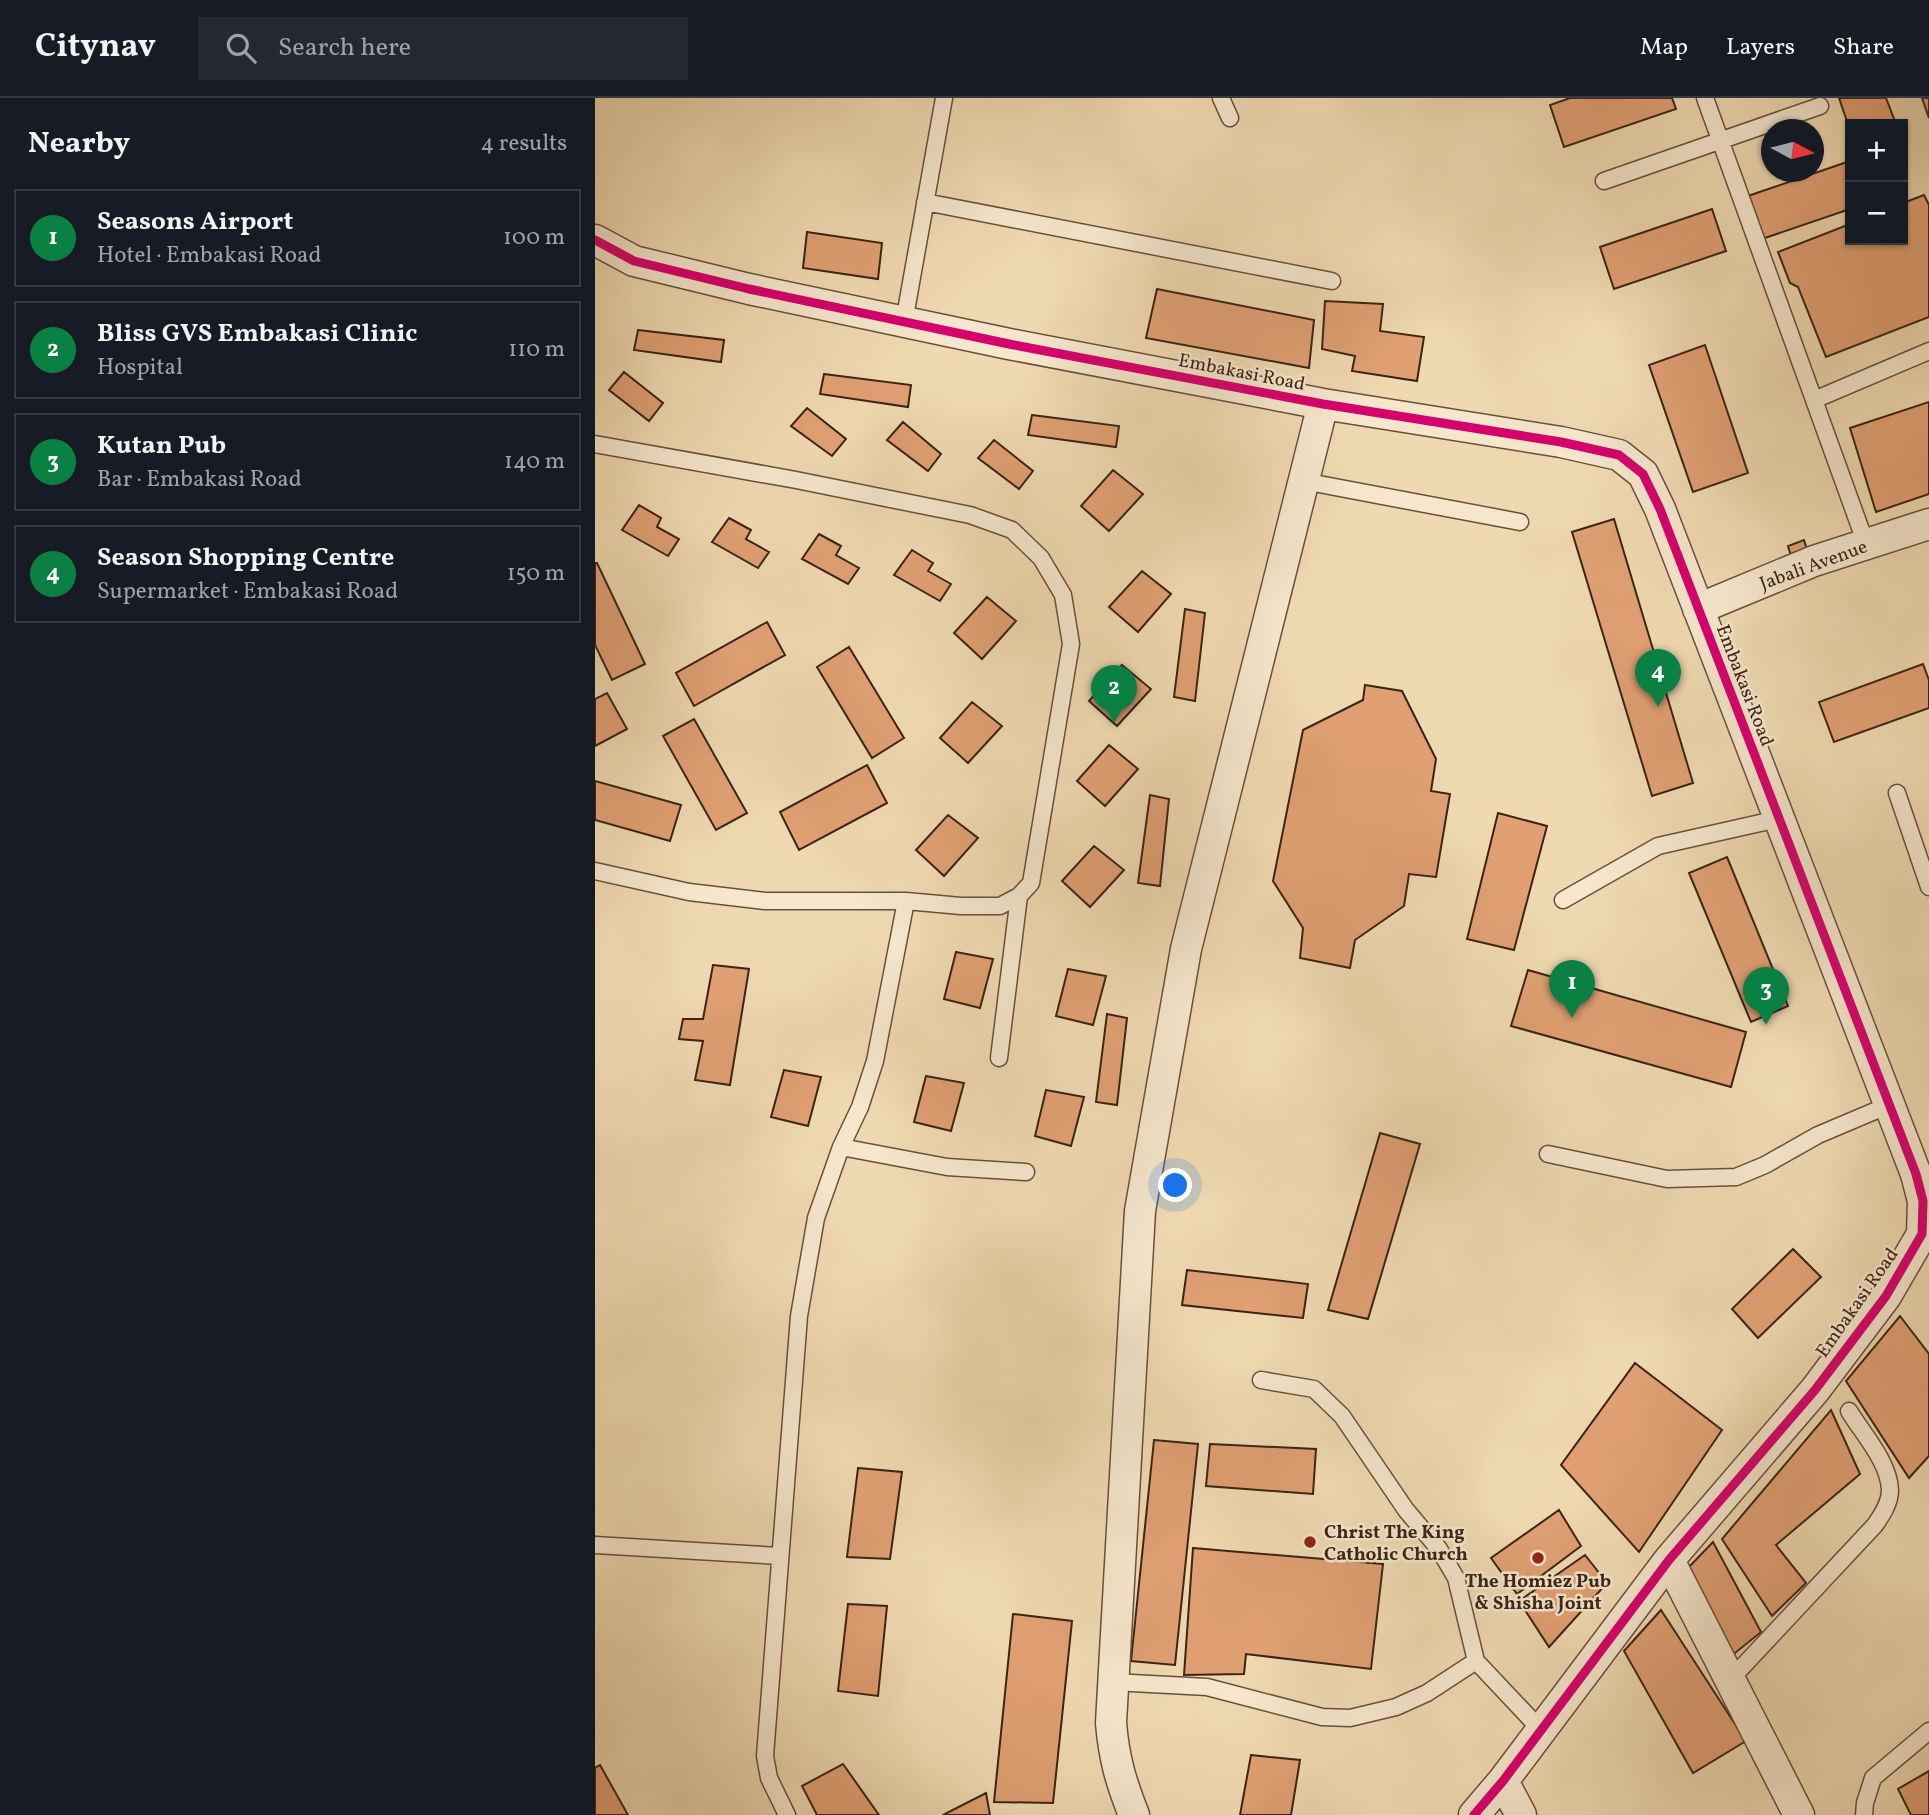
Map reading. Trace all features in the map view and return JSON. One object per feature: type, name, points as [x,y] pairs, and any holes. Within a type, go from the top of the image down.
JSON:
[{"type":"street","name":"Embakasi Road","points":[[595,240],[634,261],[749,289],[1009,344],[1323,404],[1561,442],[1619,455],[1643,474],[1660,509],[1916,1174],[1923,1202],[1922,1234],[1886,1296],[1815,1390],[1669,1560],[1503,1781],[1474,1815]]},
{"type":"street","points":[[1134,1815],[1113,1753],[1111,1723],[1140,1211],[1186,949],[1323,404]]},
{"type":"street","name":"Jabali Avenue","points":[[1698,609],[1814,561],[1929,524]]},
{"type":"street","points":[[1669,1560],[1799,1815]]},
{"type":"street","points":[[1503,1781],[1521,1815]]},
{"type":"lane","points":[[904,322],[944,98]]},
{"type":"lane","points":[[1221,98],[1230,118]]},
{"type":"lane","points":[[1705,98],[1865,544]]},
{"type":"lane","points":[[1604,181],[1819,106]]},
{"type":"lane","points":[[925,202],[1332,281]]},
{"type":"lane","points":[[1814,401],[1929,351]]},
{"type":"lane","points":[[595,444],[970,515],[1011,530],[1041,558],[1063,595],[1071,644],[1031,883],[1019,896],[1000,906],[906,901],[765,901],[689,892],[595,871]]},
{"type":"lane","points":[[1303,481],[1520,522]]},
{"type":"lane","points":[[1897,793],[1929,887]]},
{"type":"lane","points":[[1563,900],[1658,846],[1779,818]]},
{"type":"lane","points":[[999,1058],[1019,896]]},
{"type":"lane","points":[[787,1815],[769,1778],[765,1756],[799,1316],[816,1218],[841,1147],[860,1107],[875,1061],[906,901]]},
{"type":"lane","points":[[1548,1154],[1667,1178],[1736,1177],[1765,1165],[1818,1135],[1889,1105]]},
{"type":"lane","points":[[841,1147],[947,1167],[1026,1172]]},
{"type":"lane","points":[[1261,1380],[1314,1389],[1342,1416],[1406,1510],[1439,1549],[1456,1577],[1476,1661],[1541,1730]]},
{"type":"lane","points":[[1730,1680],[1885,1511],[1890,1489],[1886,1473],[1849,1411]]},
{"type":"lane","points":[[595,1545],[779,1556]]},
{"type":"lane","points":[[1113,1682],[1207,1687],[1322,1717],[1350,1718],[1396,1707],[1427,1693],[1476,1661]]},
{"type":"lane","points":[[1864,1815],[1873,1777],[1929,1731]]},
{"type":"building","points":[[1570,98],[1672,98],[1676,109],[1564,147],[1550,105]]},
{"type":"building","points":[[1839,98],[1886,98],[1894,119],[1846,119]]},
{"type":"building","points":[[1922,98],[1929,98],[1929,118]]},
{"type":"building","points":[[1845,163],[1845,211],[1762,239],[1748,196],[1789,182],[1824,182],[1824,170]]},
{"type":"building","points":[[1924,195],[1929,205],[1929,317],[1826,357],[1798,287],[1790,283],[1778,252],[1845,226],[1845,245],[1908,245],[1908,201]]},
{"type":"building","points":[[1712,209],[1726,251],[1614,289],[1600,247]]},
{"type":"building","points":[[807,232],[882,243],[878,279],[803,268]]},
{"type":"building","points":[[1157,289],[1314,320],[1309,368],[1146,338]]},
{"type":"building","points":[[1325,301],[1383,304],[1380,331],[1424,337],[1417,381],[1352,371],[1355,356],[1322,349]]},
{"type":"building","points":[[638,330],[724,340],[721,362],[634,350]]},
{"type":"building","points":[[1705,345],[1748,473],[1693,492],[1649,365]]},
{"type":"building","points":[[624,372],[663,403],[649,421],[609,390]]},
{"type":"building","points":[[824,374],[911,385],[908,407],[820,394]]},
{"type":"building","points":[[1929,402],[1929,494],[1876,512],[1850,428]]},
{"type":"building","points":[[807,408],[846,439],[832,456],[791,426]]},
{"type":"building","points":[[1032,415],[1119,426],[1116,447],[1028,435]]},
{"type":"building","points":[[903,422],[941,454],[928,471],[887,440]]},
{"type":"building","points":[[994,440],[1033,471],[1019,489],[978,458]]},
{"type":"building","points":[[1113,470],[1143,494],[1109,531],[1081,506]]},
{"type":"building","points":[[639,505],[661,518],[657,527],[679,539],[668,556],[622,530]]},
{"type":"building","points":[[729,518],[751,530],[746,539],[769,552],[758,568],[712,542]]},
{"type":"building","points":[[1614,519],[1693,783],[1652,796],[1572,532]]},
{"type":"building","points":[[819,534],[841,546],[836,555],[859,568],[848,584],[802,559]]},
{"type":"building","points":[[1804,540],[1807,550],[1791,556],[1788,546]]},
{"type":"building","points":[[912,550],[933,563],[928,571],[951,584],[940,601],[894,575]]},
{"type":"building","points":[[595,563],[645,664],[612,680],[595,645]]},
{"type":"building","points":[[1142,571],[1171,594],[1138,632],[1109,607]]},
{"type":"building","points":[[987,597],[1016,621],[982,659],[954,633]]},
{"type":"building","points":[[1185,609],[1205,613],[1195,701],[1174,697]]},
{"type":"building","points":[[767,622],[785,655],[694,706],[676,673]]},
{"type":"building","points":[[849,647],[904,738],[872,758],[817,667]]},
{"type":"building","points":[[1923,664],[1929,680],[1929,708],[1834,742],[1819,702]]},
{"type":"building","points":[[1122,665],[1151,689],[1117,726],[1089,701]]},
{"type":"building","points":[[1365,685],[1402,691],[1436,759],[1431,791],[1450,794],[1436,877],[1409,874],[1404,906],[1355,940],[1350,968],[1300,958],[1303,928],[1273,881],[1303,730],[1363,700]]},
{"type":"building","points":[[607,693],[627,729],[595,746],[595,699]]},
{"type":"building","points":[[972,702],[1002,726],[968,763],[940,738]]},
{"type":"building","points":[[694,719],[747,813],[716,830],[663,736]]},
{"type":"building","points":[[1109,745],[1138,769],[1105,806],[1077,781]]},
{"type":"building","points":[[867,765],[887,803],[799,850],[780,812]]},
{"type":"building","points":[[595,781],[681,805],[670,841],[595,820]]},
{"type":"building","points":[[1150,795],[1169,799],[1160,886],[1138,883]]},
{"type":"building","points":[[1498,813],[1547,826],[1514,950],[1467,939]]},
{"type":"building","points":[[948,815],[978,838],[944,876],[916,850]]},
{"type":"building","points":[[1094,846],[1124,870],[1090,907],[1062,881]]},
{"type":"building","points":[[1727,857],[1788,1006],[1751,1022],[1689,873]]},
{"type":"building","points":[[956,952],[993,959],[980,1008],[944,999]]},
{"type":"building","points":[[713,965],[749,969],[730,1085],[695,1080],[703,1041],[679,1039],[683,1019],[703,1019]]},
{"type":"building","points":[[1068,969],[1106,976],[1093,1025],[1056,1016]]},
{"type":"building","points":[[1528,970],[1746,1032],[1731,1087],[1511,1026]]},
{"type":"building","points":[[1107,1014],[1127,1018],[1117,1105],[1096,1102]]},
{"type":"building","points":[[784,1070],[821,1077],[808,1126],[771,1117]]},
{"type":"building","points":[[926,1076],[964,1083],[951,1131],[914,1122]]},
{"type":"building","points":[[1046,1090],[1084,1097],[1071,1146],[1035,1136]]},
{"type":"building","points":[[1380,1133],[1420,1144],[1368,1319],[1328,1310]]},
{"type":"building","points":[[1793,1249],[1821,1277],[1758,1338],[1732,1309]]},
{"type":"building","points":[[1187,1270],[1308,1284],[1303,1318],[1182,1305]]},
{"type":"building","points":[[1900,1316],[1929,1354],[1929,1456],[1909,1478],[1846,1381]]},
{"type":"building","points":[[1635,1363],[1722,1430],[1639,1552],[1561,1465]]},
{"type":"building","points":[[1831,1410],[1860,1474],[1776,1545],[1806,1583],[1772,1616],[1722,1539]]},
{"type":"building","points":[[1154,1440],[1198,1444],[1175,1665],[1131,1661]]},
{"type":"building","points":[[1210,1444],[1316,1449],[1313,1494],[1206,1486]]},
{"type":"building","points":[[858,1468],[902,1472],[890,1559],[847,1557]]},
{"type":"building","points":[[1559,1510],[1581,1546],[1517,1594],[1491,1558]]},
{"type":"building","points":[[1713,1542],[1761,1632],[1730,1657],[1689,1567]]},
{"type":"building","points":[[1193,1548],[1383,1564],[1371,1669],[1246,1654],[1244,1674],[1184,1675]]},
{"type":"building","points":[[1585,1555],[1607,1583],[1549,1647],[1519,1601]]},
{"type":"building","points":[[848,1604],[887,1606],[878,1696],[838,1691]]},
{"type":"building","points":[[1661,1610],[1746,1741],[1693,1773],[1624,1651]]},
{"type":"building","points":[[1013,1614],[1072,1621],[1053,1803],[994,1802]]},
{"type":"building","points":[[1251,1755],[1300,1760],[1291,1815],[1240,1815]]},
{"type":"building","points":[[843,1764],[879,1815],[817,1815],[802,1786]]},
{"type":"building","points":[[600,1765],[628,1815],[595,1815],[595,1768]]},
{"type":"building","points":[[1929,1771],[1929,1815],[1911,1815],[1898,1789]]},
{"type":"building","points":[[986,1793],[990,1815],[943,1815]]},
{"type":"cycle path","points":[[595,240],[634,261],[749,289],[1009,344],[1323,404],[1561,442],[1619,455],[1643,474],[1660,509],[1916,1174],[1923,1201],[1922,1234],[1886,1296],[1815,1390],[1669,1560],[1503,1781],[1474,1815]]},
{"type":"place","name":"Season Shopping Centre","points":[[1658,707]]},
{"type":"place","name":"Bliss GVS Embakasi Clinic","points":[[1114,723]]},
{"type":"place","name":"Seasons Airport","points":[[1572,1018]]},
{"type":"place","name":"Kutan Pub","points":[[1766,1025]]},
{"type":"place","name":"Christ The King Catholic Church","points":[[1310,1542]]},
{"type":"place","name":"The Homiez Pub & Shisha Joint","points":[[1538,1558]]}]
